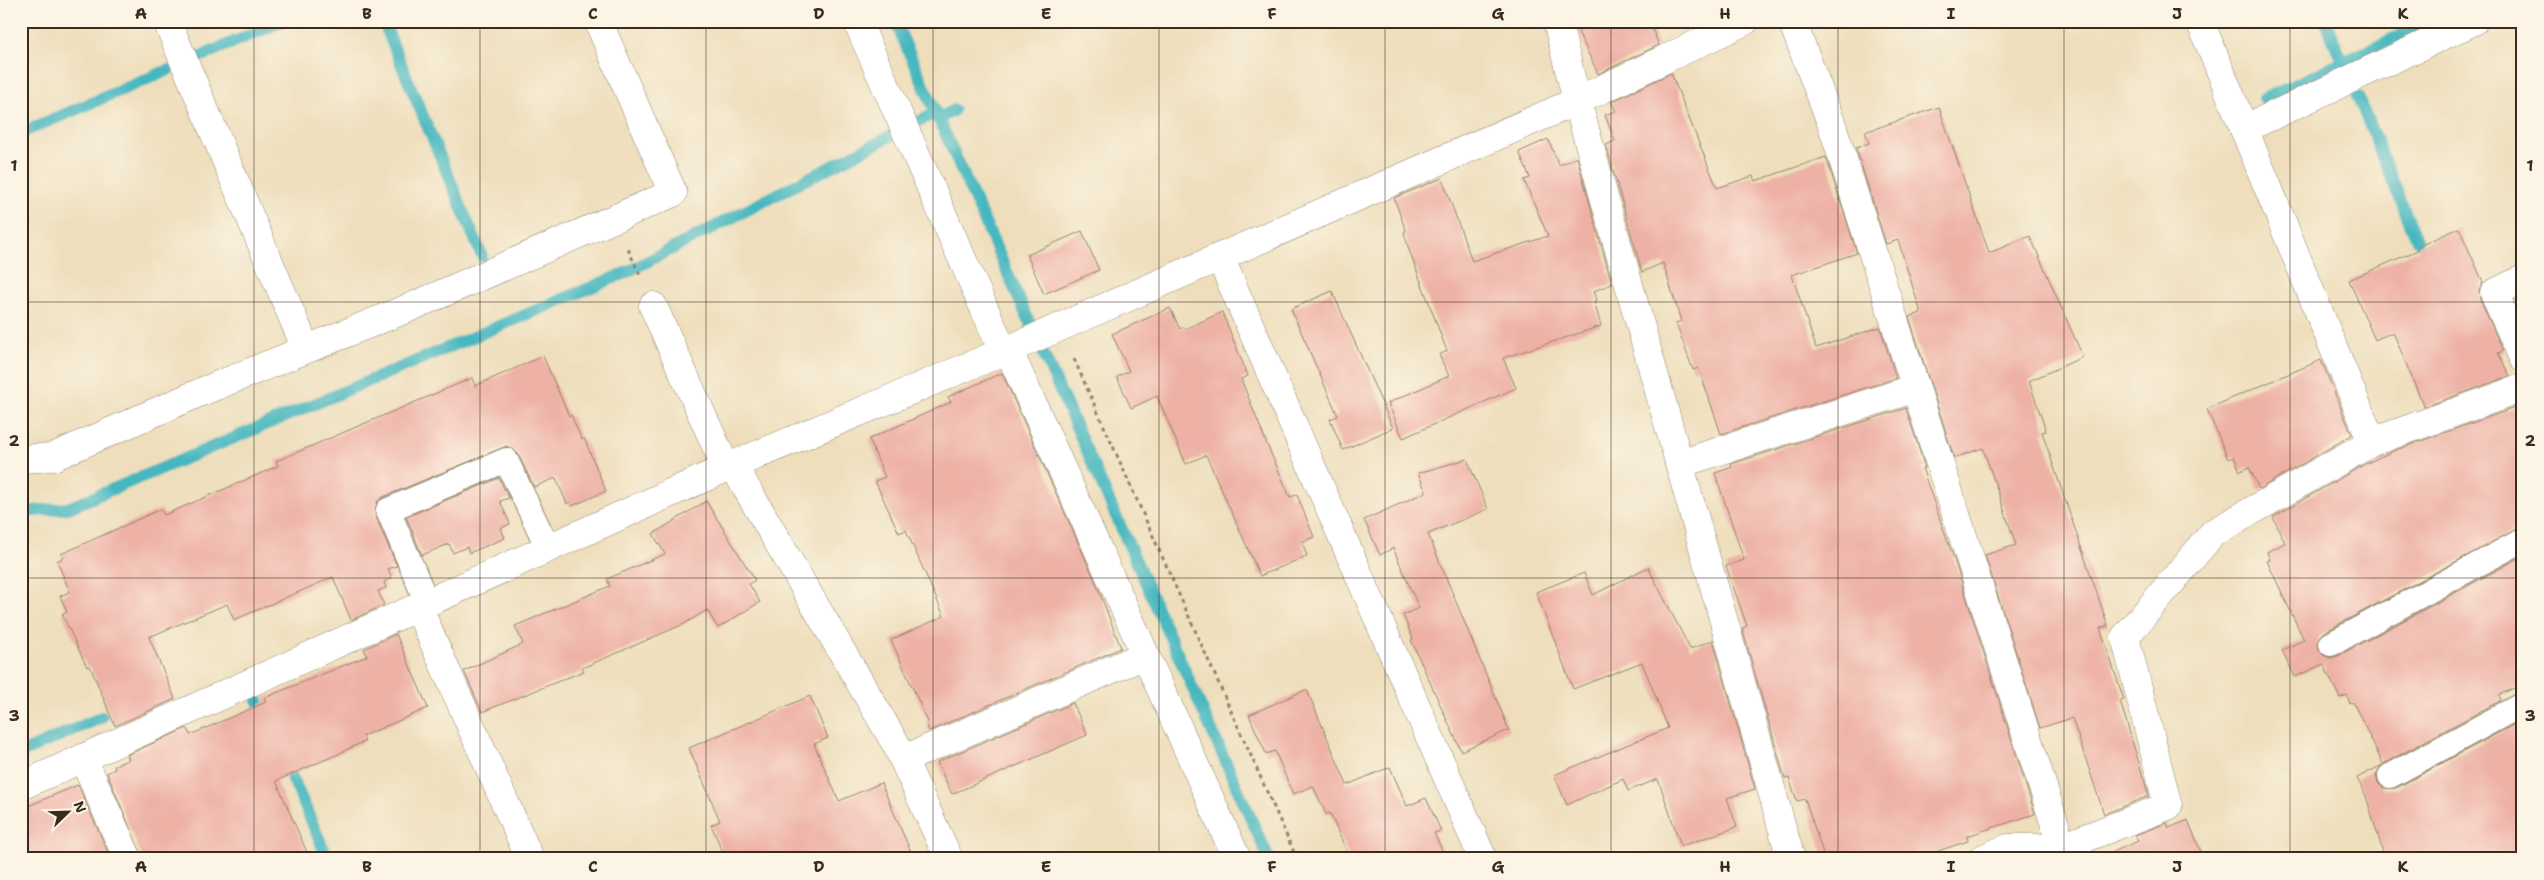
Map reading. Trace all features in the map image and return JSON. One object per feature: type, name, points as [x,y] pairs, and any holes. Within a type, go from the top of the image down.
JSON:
[{"type":"street","points":[[167,21],[306,349]]},
{"type":"street","points":[[21,459],[53,457],[306,349],[411,307],[673,193],[598,21]]},
{"type":"street","points":[[856,21],[894,108],[1008,350],[1236,859]]},
{"type":"street","points":[[1557,21],[1577,101],[1791,859]]},
{"type":"street","points":[[21,786],[729,467],[1008,350],[1577,101],[1745,21]]},
{"type":"street","points":[[1792,21],[1832,126],[2062,847]]},
{"type":"street","points":[[2200,21],[2372,442]]},
{"type":"street","points":[[2244,129],[2474,21]]},
{"type":"street","points":[[1220,256],[1483,859]]},
{"type":"street","points":[[2523,279],[2494,293],[2523,358]]},
{"type":"street","points":[[654,306],[729,467],[904,760],[949,859]]},
{"type":"street","points":[[1679,464],[1916,388]]},
{"type":"street","points":[[1982,859],[2008,848],[2062,847],[2168,806],[2125,637],[2213,533],[2372,442],[2523,388]]},
{"type":"street","points":[[422,605],[530,859]]},
{"type":"street","points":[[904,760],[1145,655]]},
{"type":"street","points":[[83,758],[128,859]]},
{"type":"lane","points":[[422,605],[388,510],[506,460],[548,548]]},
{"type":"lane","points":[[2331,644],[2523,540]]},
{"type":"lane","points":[[2390,776],[2523,704]]},
{"type":"path","points":[[627,246],[642,279]]},
{"type":"path","points":[[1057,328],[1297,859]]},
{"type":"building","points":[[1573,21],[1649,21],[1659,45],[1598,74]]},
{"type":"building","points":[[1671,73],[1717,188],[1753,176],[1755,181],[1826,157],[1857,253],[1792,275],[1816,348],[1880,327],[1896,378],[1721,434],[1701,375],[1698,368],[1693,370],[1676,323],[1681,321],[1663,263],[1642,272],[1606,145],[1615,141],[1605,115],[1616,111],[1611,102]]},
{"type":"building","points":[[1939,107],[1989,253],[2030,236],[2083,357],[2029,381],[2046,431],[2042,432],[2108,626],[2100,628],[2124,700],[2120,701],[2149,796],[2104,814],[2072,718],[2040,728],[1985,555],[2016,545],[1983,448],[1954,458],[1909,317],[1921,313],[1898,240],[1886,244],[1856,148],[1869,143],[1865,132]]},
{"type":"building","points":[[1548,139],[1559,165],[1577,157],[1612,284],[1594,291],[1597,300],[1594,301],[1601,326],[1503,358],[1516,388],[1403,438],[1388,403],[1449,376],[1439,355],[1447,351],[1409,250],[1404,232],[1406,231],[1394,198],[1442,178],[1472,261],[1548,236],[1524,180],[1530,178],[1519,152]]},
{"type":"building","points":[[2459,228],[2483,282],[2479,291],[2480,299],[2503,351],[2498,353],[2510,376],[2424,407],[2393,332],[2375,340],[2349,280],[2418,250],[2417,247]]},
{"type":"building","points":[[1082,231],[1099,270],[1044,294],[1027,255]]},
{"type":"building","points":[[1332,291],[1393,428],[1343,450],[1330,419],[1338,416],[1291,309]]},
{"type":"building","points":[[1170,308],[1180,329],[1184,327],[1185,329],[1222,312],[1248,376],[1241,379],[1266,442],[1290,497],[1297,495],[1314,537],[1302,542],[1307,556],[1260,576],[1206,455],[1186,464],[1157,396],[1131,408],[1117,377],[1129,371],[1112,334]]},
{"type":"building","points":[[543,356],[569,416],[571,415],[582,440],[584,438],[606,491],[572,506],[570,502],[567,504],[556,478],[534,487],[518,454],[507,446],[383,497],[377,502],[375,515],[397,566],[388,569],[392,578],[384,582],[386,588],[378,591],[384,605],[351,620],[333,577],[234,620],[227,604],[149,637],[175,699],[115,726],[90,666],[87,667],[62,614],[67,612],[60,596],[70,592],[57,561],[63,558],[61,554],[161,509],[164,515],[278,466],[276,461],[472,378],[475,386]]},
{"type":"building","points":[[2321,360],[2352,435],[2259,489],[2249,467],[2240,471],[2234,457],[2228,459],[2207,409]]},
{"type":"building","points":[[1002,373],[1094,578],[1121,648],[929,731],[926,723],[928,722],[891,640],[944,616],[906,530],[899,533],[875,481],[885,477],[869,439],[951,402],[948,397]]},
{"type":"building","points":[[2523,405],[2523,526],[2324,632],[2319,637],[2317,644],[2323,655],[2330,658],[2338,656],[2523,556],[2523,684],[2499,695],[2501,700],[2383,764],[2353,702],[2350,704],[2347,695],[2340,698],[2323,664],[2295,677],[2282,650],[2304,640],[2267,561],[2270,560],[2267,552],[2285,543],[2273,517],[2365,464],[2393,451]]},
{"type":"building","points":[[1906,408],[1925,468],[1922,468],[1956,565],[2035,814],[1967,836],[1968,841],[1914,859],[1825,859],[1805,799],[1797,801],[1789,778],[1785,779],[1742,628],[1747,626],[1726,566],[1744,560],[1715,473],[1732,467],[1731,464]]},
{"type":"building","points":[[1467,459],[1488,509],[1428,534],[1509,730],[1461,751],[1411,640],[1413,639],[1403,615],[1419,608],[1393,548],[1380,555],[1364,520],[1426,492],[1418,473]]},
{"type":"building","points":[[499,478],[509,498],[500,501],[510,524],[501,528],[505,538],[469,553],[467,547],[453,553],[449,544],[422,555],[406,517]]},
{"type":"building","points":[[706,501],[755,580],[749,584],[760,602],[718,628],[707,610],[684,624],[582,668],[584,671],[482,712],[464,671],[523,644],[515,626],[610,586],[607,579],[665,554],[653,534]]},
{"type":"building","points":[[1648,567],[1690,649],[1713,640],[1755,789],[1727,798],[1737,827],[1681,846],[1658,779],[1628,791],[1623,779],[1567,805],[1554,775],[1668,728],[1642,662],[1573,689],[1536,592],[1584,573],[1593,595]]},
{"type":"building","points":[[396,634],[428,708],[363,736],[365,741],[276,781],[310,859],[143,859],[107,773],[115,769],[114,766],[129,759],[127,755],[187,728],[190,735],[266,702],[264,698],[367,656],[364,649]]},
{"type":"building","points":[[1307,690],[1347,785],[1390,767],[1407,806],[1426,798],[1441,831],[1434,833],[1446,859],[1350,859],[1330,813],[1326,814],[1313,786],[1293,794],[1275,751],[1266,754],[1249,715]]},
{"type":"building","points":[[810,696],[828,738],[814,744],[839,801],[881,783],[914,859],[726,859],[711,825],[720,821],[689,748]]},
{"type":"building","points":[[1073,703],[1087,735],[952,794],[937,762]]},
{"type":"building","points":[[2513,725],[2523,745],[2523,859],[2385,859],[2366,796],[2357,778],[2382,765],[2376,775],[2378,783],[2383,788],[2396,788]]},
{"type":"building","points":[[78,785],[111,859],[21,859],[21,809]]},
{"type":"building","points":[[2188,820],[2204,859],[2097,859],[2138,841],[2135,835],[2167,823],[2169,828]]},
{"type":"waterway","points":[[199,57],[283,21]]},
{"type":"waterway","points":[[383,21],[482,256]]},
{"type":"waterway","points":[[895,21],[1269,859]]},
{"type":"waterway","points":[[2325,21],[2343,62]]},
{"type":"waterway","points":[[2264,99],[2431,21]]},
{"type":"waterway","points":[[21,133],[168,70]]},
{"type":"waterway","points":[[2358,97],[2417,240]]},
{"type":"waterway","points":[[938,119],[954,110]]},
{"type":"waterway","points":[[21,512],[68,508],[625,273],[935,113]]},
{"type":"waterway","points":[[250,683],[266,720]]},
{"type":"waterway","points":[[21,753],[102,717]]},
{"type":"waterway","points":[[285,761],[328,859]]}]
